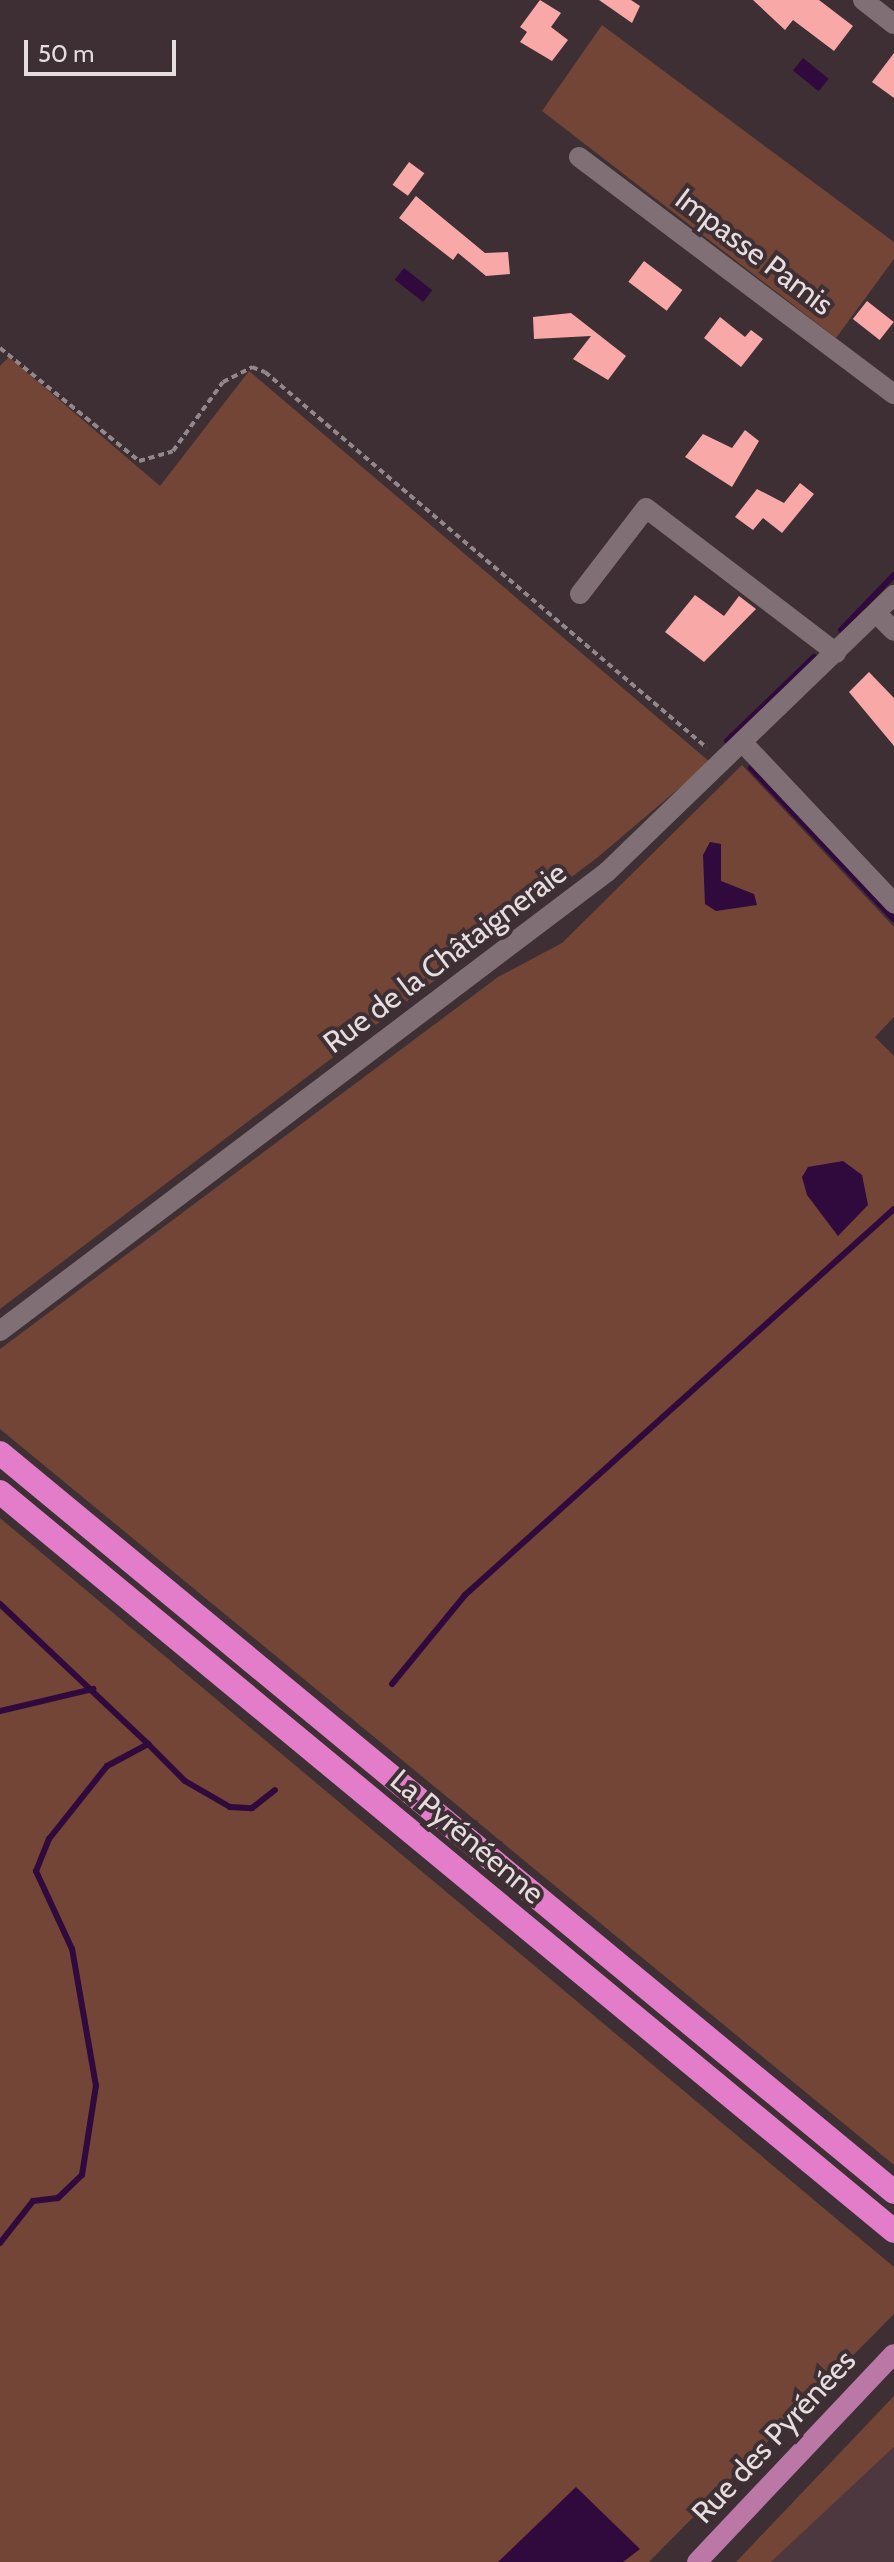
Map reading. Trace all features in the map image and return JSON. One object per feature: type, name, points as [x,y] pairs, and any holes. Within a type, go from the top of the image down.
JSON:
[{"type":"highway","name":"La Pyrénéenne","points":[[0,1453],[894,2192]]},
{"type":"highway","name":"La Pyrénéenne","points":[[0,1492],[894,2231]]},
{"type":"main road","name":"Rue des Pyrénées","points":[[697,2562],[894,2354]]},
{"type":"street","points":[[863,0],[894,24]]},
{"type":"street","name":"Impasse Pamis","points":[[579,157],[894,394]]},
{"type":"street","points":[[580,594],[646,508],[836,653]]},
{"type":"street","name":"Rue de la Châtaigneraie","points":[[0,1331],[607,872],[744,744],[894,595]]},
{"type":"street","points":[[876,613],[894,631]]},
{"type":"street","points":[[744,744],[894,903]]},
{"type":"path","points":[[0,348],[139,461],[173,451],[223,382],[252,367],[265,372],[439,513],[724,763]]},
{"type":"shaded area","points":[[602,25],[894,242],[894,259],[836,338],[542,111]]},
{"type":"shaded area","points":[[803,58],[829,79],[819,91],[793,70]]},
{"type":"shaded area","points":[[404,268],[432,290],[423,302],[395,280]]},
{"type":"shaded area","points":[[9,357],[160,486],[249,371],[710,762],[598,857],[0,1309],[0,366]]},
{"type":"shaded area","points":[[742,765],[894,927],[894,1017],[875,1037],[894,1056],[894,2165],[0,1429],[0,1349],[498,977],[562,943]]},
{"type":"shaded area","points":[[710,842],[721,844],[721,881],[754,894],[757,905],[716,911],[705,904],[703,855]]},
{"type":"shaded area","points":[[843,1161],[862,1175],[868,1205],[838,1236],[807,1195],[802,1177],[808,1167]]},
{"type":"shaded area","points":[[0,1518],[894,2267],[894,2314],[649,2562],[0,2562]]},
{"type":"shaded area","points":[[894,2396],[894,2447],[771,2562],[736,2562]]},
{"type":"shaded area","points":[[894,2447],[894,2562],[771,2562]]},
{"type":"shaded area","points":[[576,2487],[640,2549],[623,2562],[498,2562]]},
{"type":"building","points":[[540,0],[561,13],[551,27],[568,40],[552,61],[520,42],[527,32],[520,27]]},
{"type":"building","points":[[599,0],[631,0],[640,6],[632,23]]},
{"type":"building","points":[[753,0],[819,0],[853,26],[834,51],[793,20],[785,30]]},
{"type":"building","points":[[894,53],[894,98],[872,82]]},
{"type":"building","points":[[409,162],[424,173],[408,196],[393,185]]},
{"type":"building","points":[[416,196],[485,253],[508,252],[510,274],[486,276],[458,253],[453,260],[399,218]]},
{"type":"building","points":[[644,261],[682,290],[667,311],[628,282]]},
{"type":"building","points":[[867,301],[894,322],[880,340],[853,319]]},
{"type":"building","points":[[571,313],[626,356],[608,380],[573,359],[591,336],[534,339],[533,317]]},
{"type":"building","points":[[720,317],[745,337],[751,330],[763,339],[741,367],[704,338]]},
{"type":"building","points":[[745,430],[759,441],[732,487],[685,457],[703,434],[732,448]]},
{"type":"building","points":[[800,483],[814,494],[782,533],[763,518],[753,530],[735,517],[757,489],[784,503]]},
{"type":"building","points":[[695,595],[724,616],[739,596],[756,609],[704,662],[665,632]]},
{"type":"building","points":[[869,672],[894,698],[894,746],[849,692]]},
{"type":"waterway","points":[[841,630],[894,575]]},
{"type":"waterway","points":[[727,741],[814,657]]},
{"type":"waterway","points":[[751,768],[894,919]]},
{"type":"waterway","points":[[392,1684],[465,1595],[894,1209]]},
{"type":"waterway","points":[[0,1604],[148,1744]]},
{"type":"waterway","points":[[0,1711],[93,1689]]},
{"type":"waterway","points":[[0,2243],[33,2201],[58,2198],[82,2175],[96,2086],[72,1949],[36,1871],[49,1839],[107,1766],[148,1744],[185,1781],[230,1807],[252,1808],[275,1790]]}]
